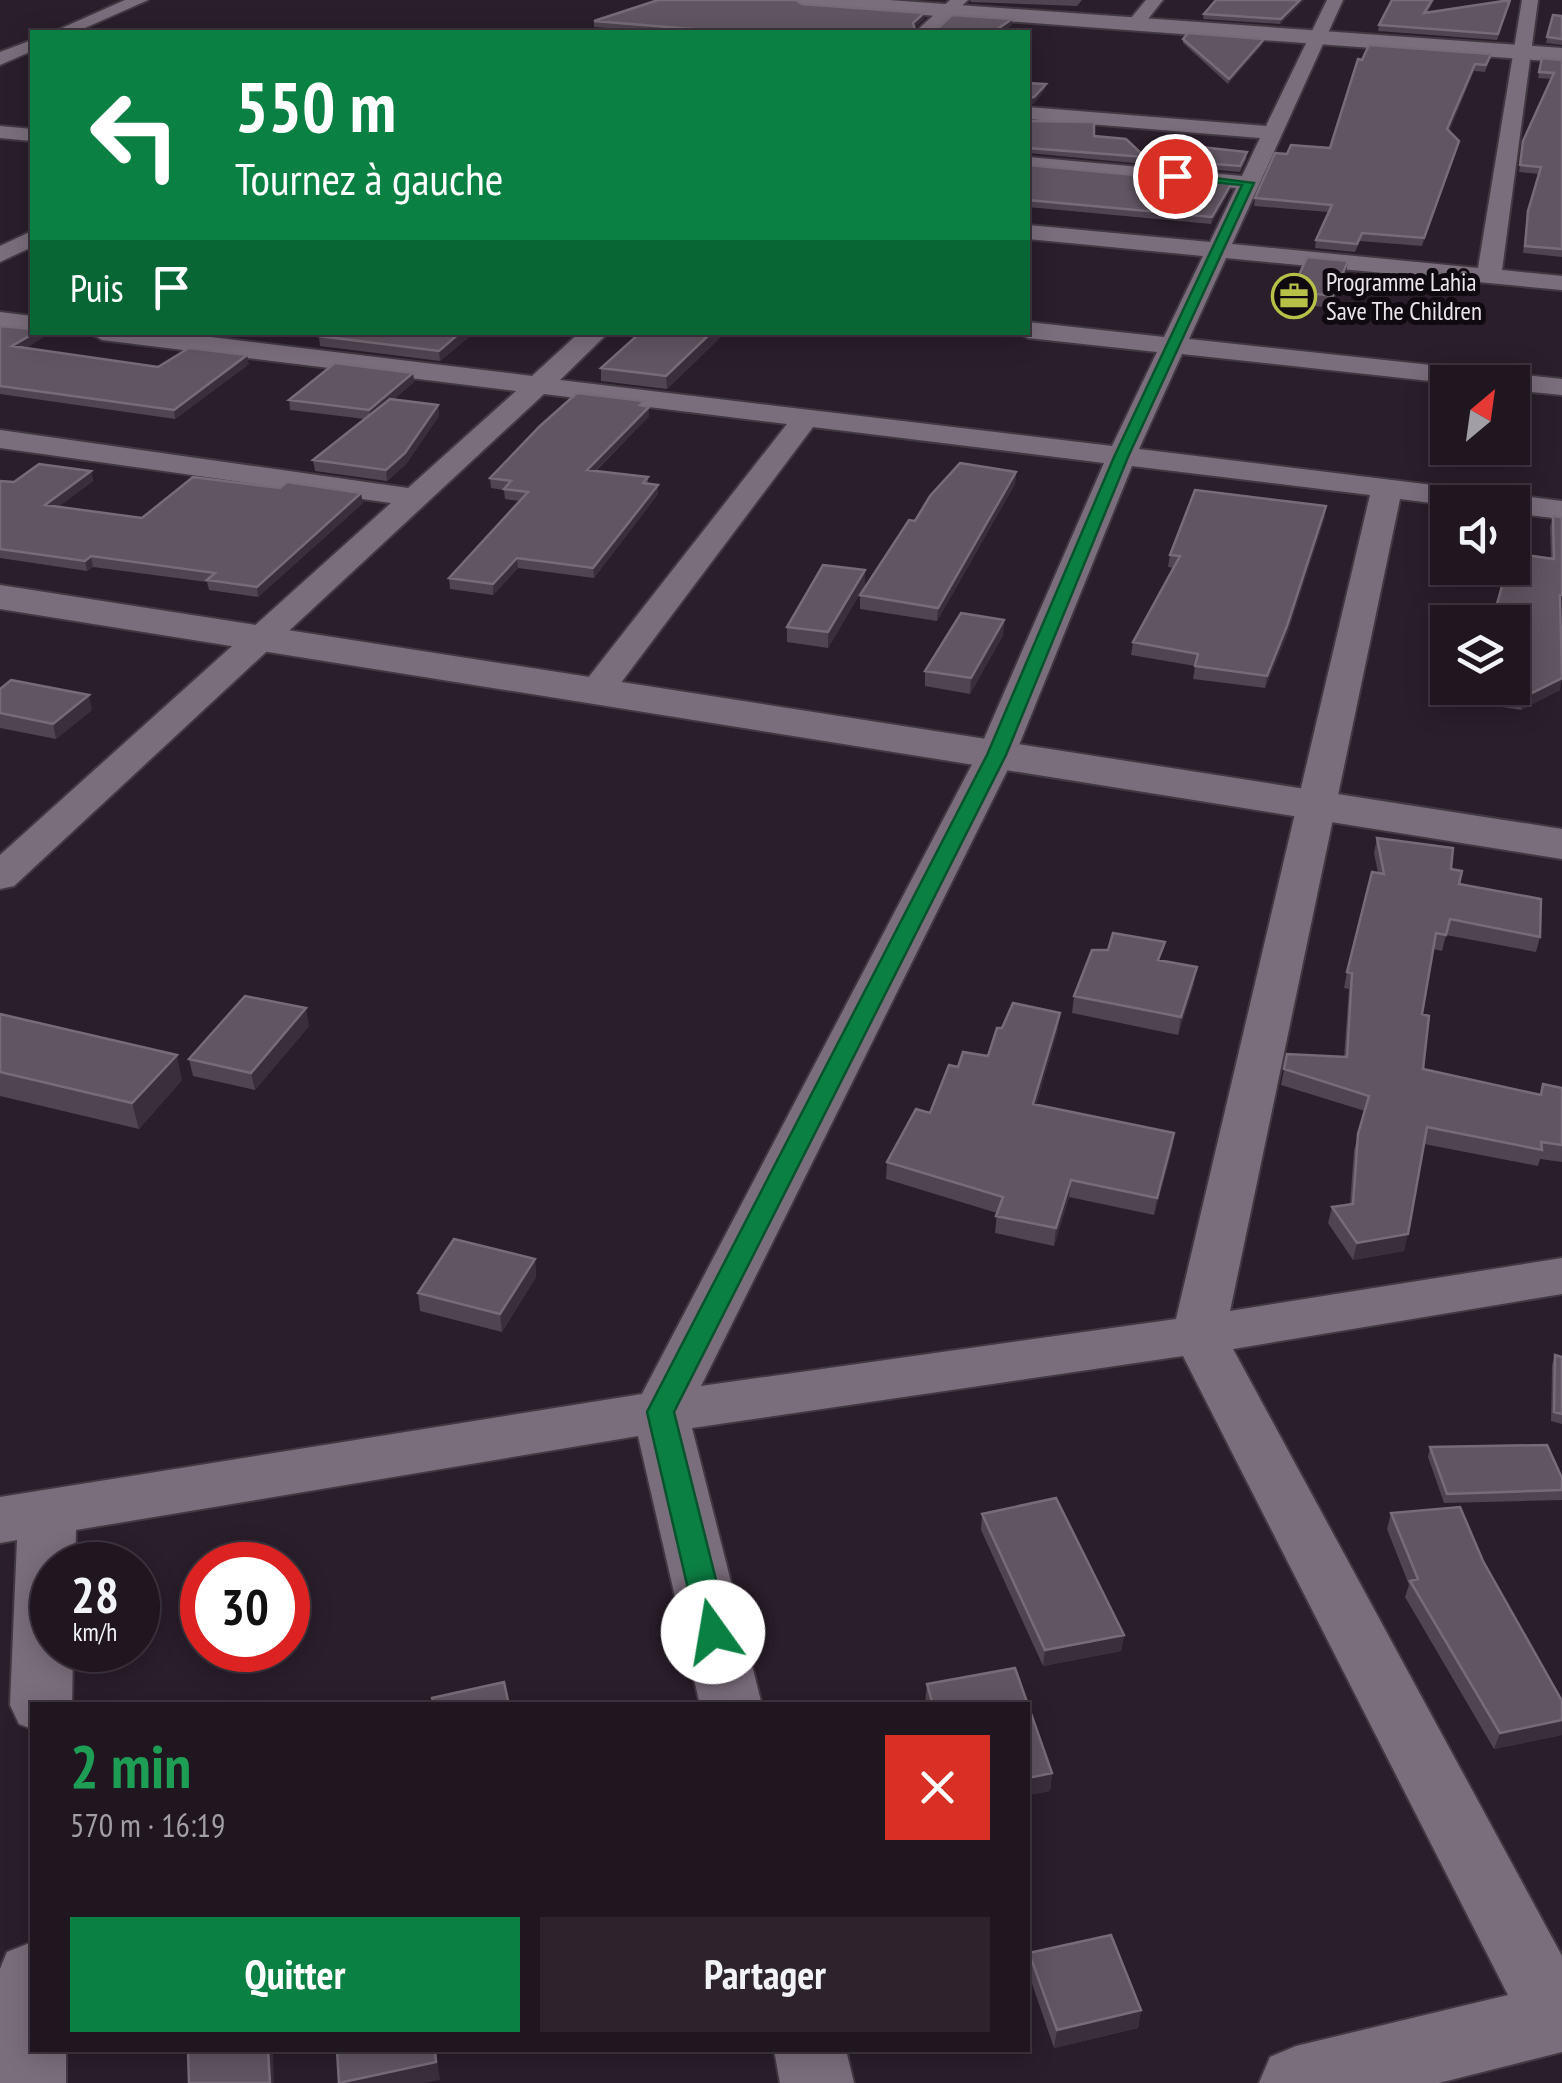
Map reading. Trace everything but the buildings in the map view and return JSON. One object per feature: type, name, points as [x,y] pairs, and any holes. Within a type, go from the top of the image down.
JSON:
[{"type":"street","points":[[67,30],[140,0]]},
{"type":"street","points":[[802,0],[954,6],[1135,24],[1562,54]]},
{"type":"street","points":[[1135,24],[1155,0]]},
{"type":"street","points":[[730,1702],[660,1412],[996,755],[1121,457],[1335,0]]},
{"type":"street","points":[[1489,276],[1530,0]]},
{"type":"street","points":[[926,30],[954,6]]},
{"type":"street","points":[[0,59],[30,46]]},
{"type":"street","points":[[1030,112],[1270,133]]},
{"type":"street","points":[[0,132],[30,136]]},
{"type":"street","points":[[1030,163],[1248,183]]},
{"type":"street","points":[[1030,232],[1562,283]]},
{"type":"street","points":[[0,255],[30,239]]},
{"type":"street","points":[[0,320],[30,324]]},
{"type":"street","points":[[1030,330],[1562,388]]},
{"type":"street","points":[[125,335],[1430,494]]},
{"type":"street","points":[[264,353],[288,335]]},
{"type":"street","points":[[0,878],[593,335]]},
{"type":"street","points":[[595,692],[805,419]]},
{"type":"street","points":[[0,439],[416,498]]},
{"type":"street","points":[[1296,2083],[1560,2017],[1198,1336],[1387,489]]},
{"type":"street","points":[[1530,506],[1562,510]]},
{"type":"street","points":[[0,597],[1562,844]]},
{"type":"street","points":[[41,1702],[24,1516],[660,1412],[1198,1336],[1562,1276]]},
{"type":"street","points":[[29,2083],[30,2047]]},
{"type":"street","points":[[810,2052],[817,2083]]},
{"type":"place","name":"Programme Lahia Save The Children","points":[[1294,296]]},
{"type":"route","points":[[713,1632],[660,1412],[996,755],[1121,457],[1248,183],[1175,176]]}]
